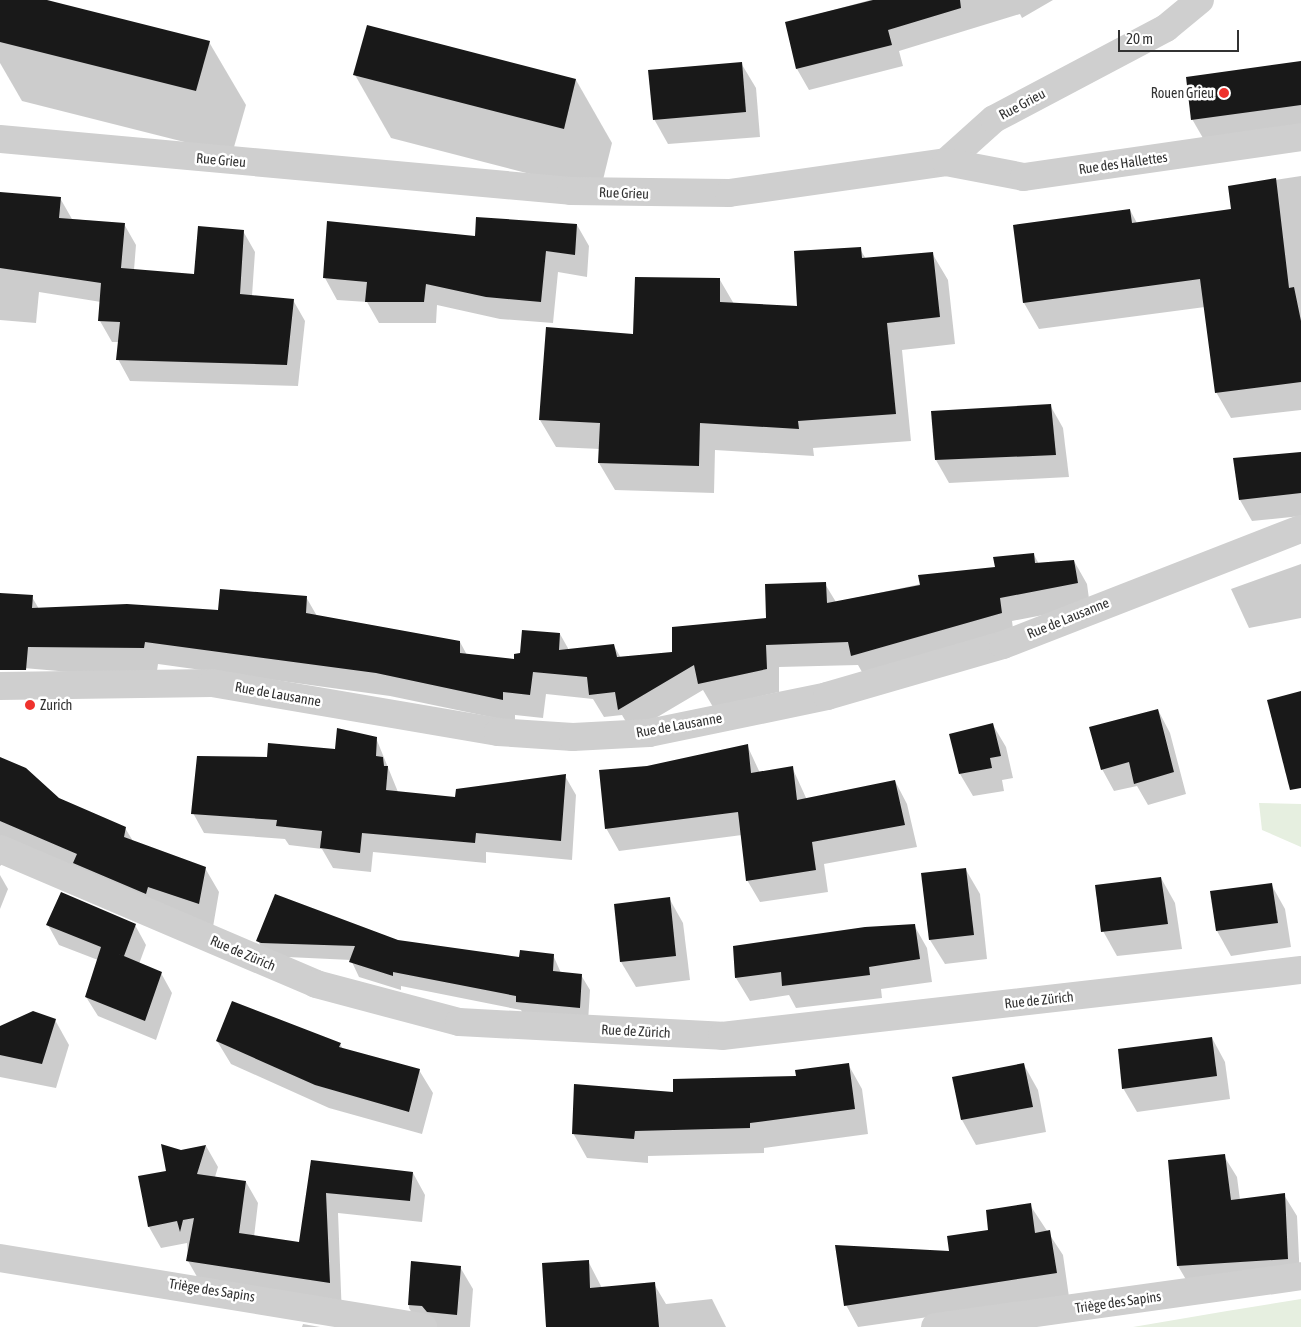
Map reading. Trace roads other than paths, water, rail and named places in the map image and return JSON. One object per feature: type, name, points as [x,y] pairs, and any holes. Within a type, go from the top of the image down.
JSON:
[{"type":"street","name":"Rue Grieu","points":[[0,139],[628,195],[728,193],[946,162],[994,119],[1166,28],[1200,0]]},
{"type":"street","name":"Rue des Hallettes","points":[[946,162],[1024,177],[1301,136]]},
{"type":"street","name":"Rue de Lausanne","points":[[0,686],[212,683],[498,732],[573,737],[649,733],[827,696],[1003,645],[1301,529]]},
{"type":"street","name":"Rue de Zürich","points":[[0,849],[316,984],[459,1022],[722,1036],[1301,970]]},
{"type":"street","name":"Triège des Sapins","points":[[0,1258],[423,1327]]},
{"type":"street","name":"Triège des Sapins","points":[[935,1327],[1301,1276]]},
{"type":"place","name":"Rouen Grieu","points":[[1224,93]]},
{"type":"place","name":"Zurich","points":[[30,705]]}]
